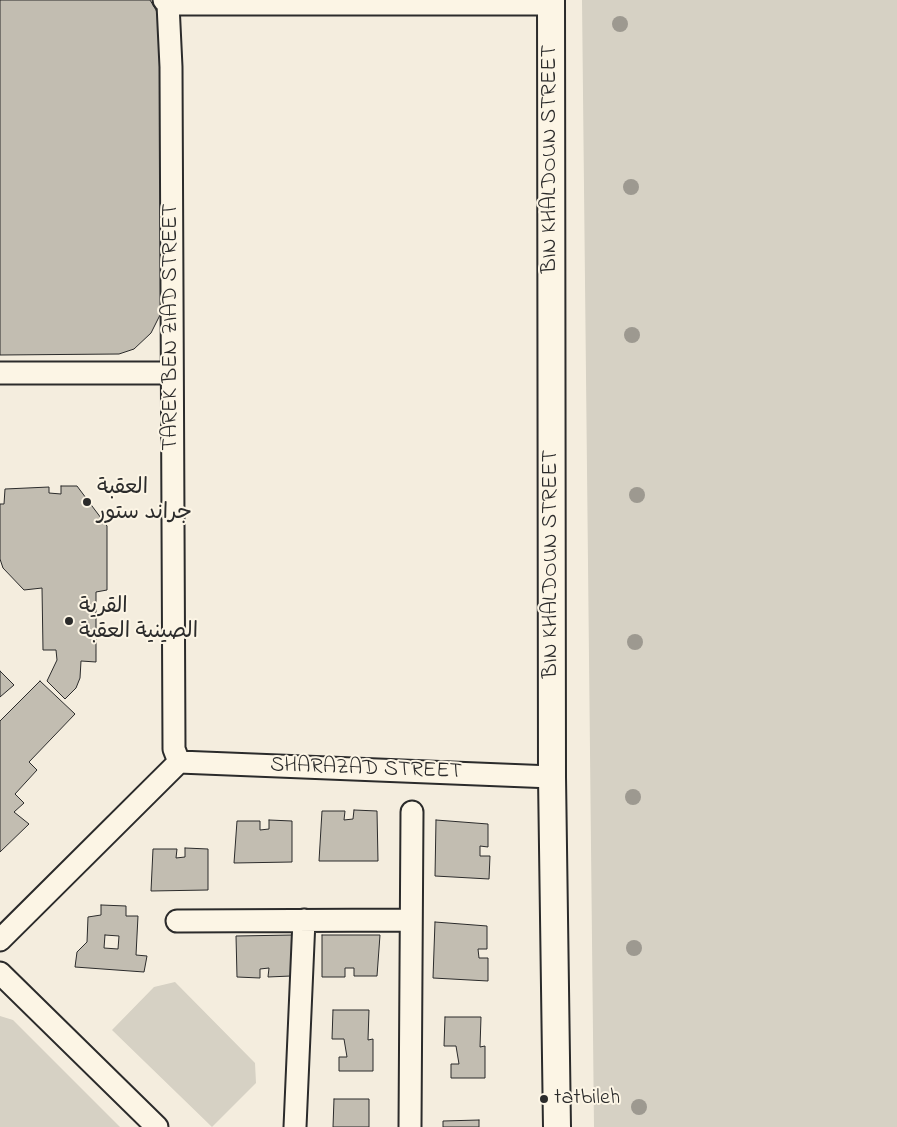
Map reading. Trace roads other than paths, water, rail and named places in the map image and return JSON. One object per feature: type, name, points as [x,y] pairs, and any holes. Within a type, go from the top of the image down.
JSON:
[{"type":"street","points":[[166,2],[551,2]]},
{"type":"street","name":"TAREK BEN ZIAD STREET","points":[[166,2],[171,67],[174,749],[179,762]]},
{"type":"street","name":"BIN KHALDOUN STREET","points":[[551,2],[552,777],[558,1127]]},
{"type":"street","points":[[0,372],[172,373]]},
{"type":"street","points":[[0,940],[179,762]]},
{"type":"street","name":"SHARAZAD STREET","points":[[179,762],[552,777]]},
{"type":"street","points":[[410,1127],[412,812]]},
{"type":"street","points":[[177,920],[412,920]]},
{"type":"street","points":[[295,1127],[304,920]]},
{"type":"street","points":[[0,973],[157,1127]]},
{"type":"place","name":"العقبة جراند ستور","points":[[87,502]]},
{"type":"place","name":"القرية الصينية العقبة","points":[[69,621]]},
{"type":"place","name":"tatbileh","points":[[544,1099]]}]
